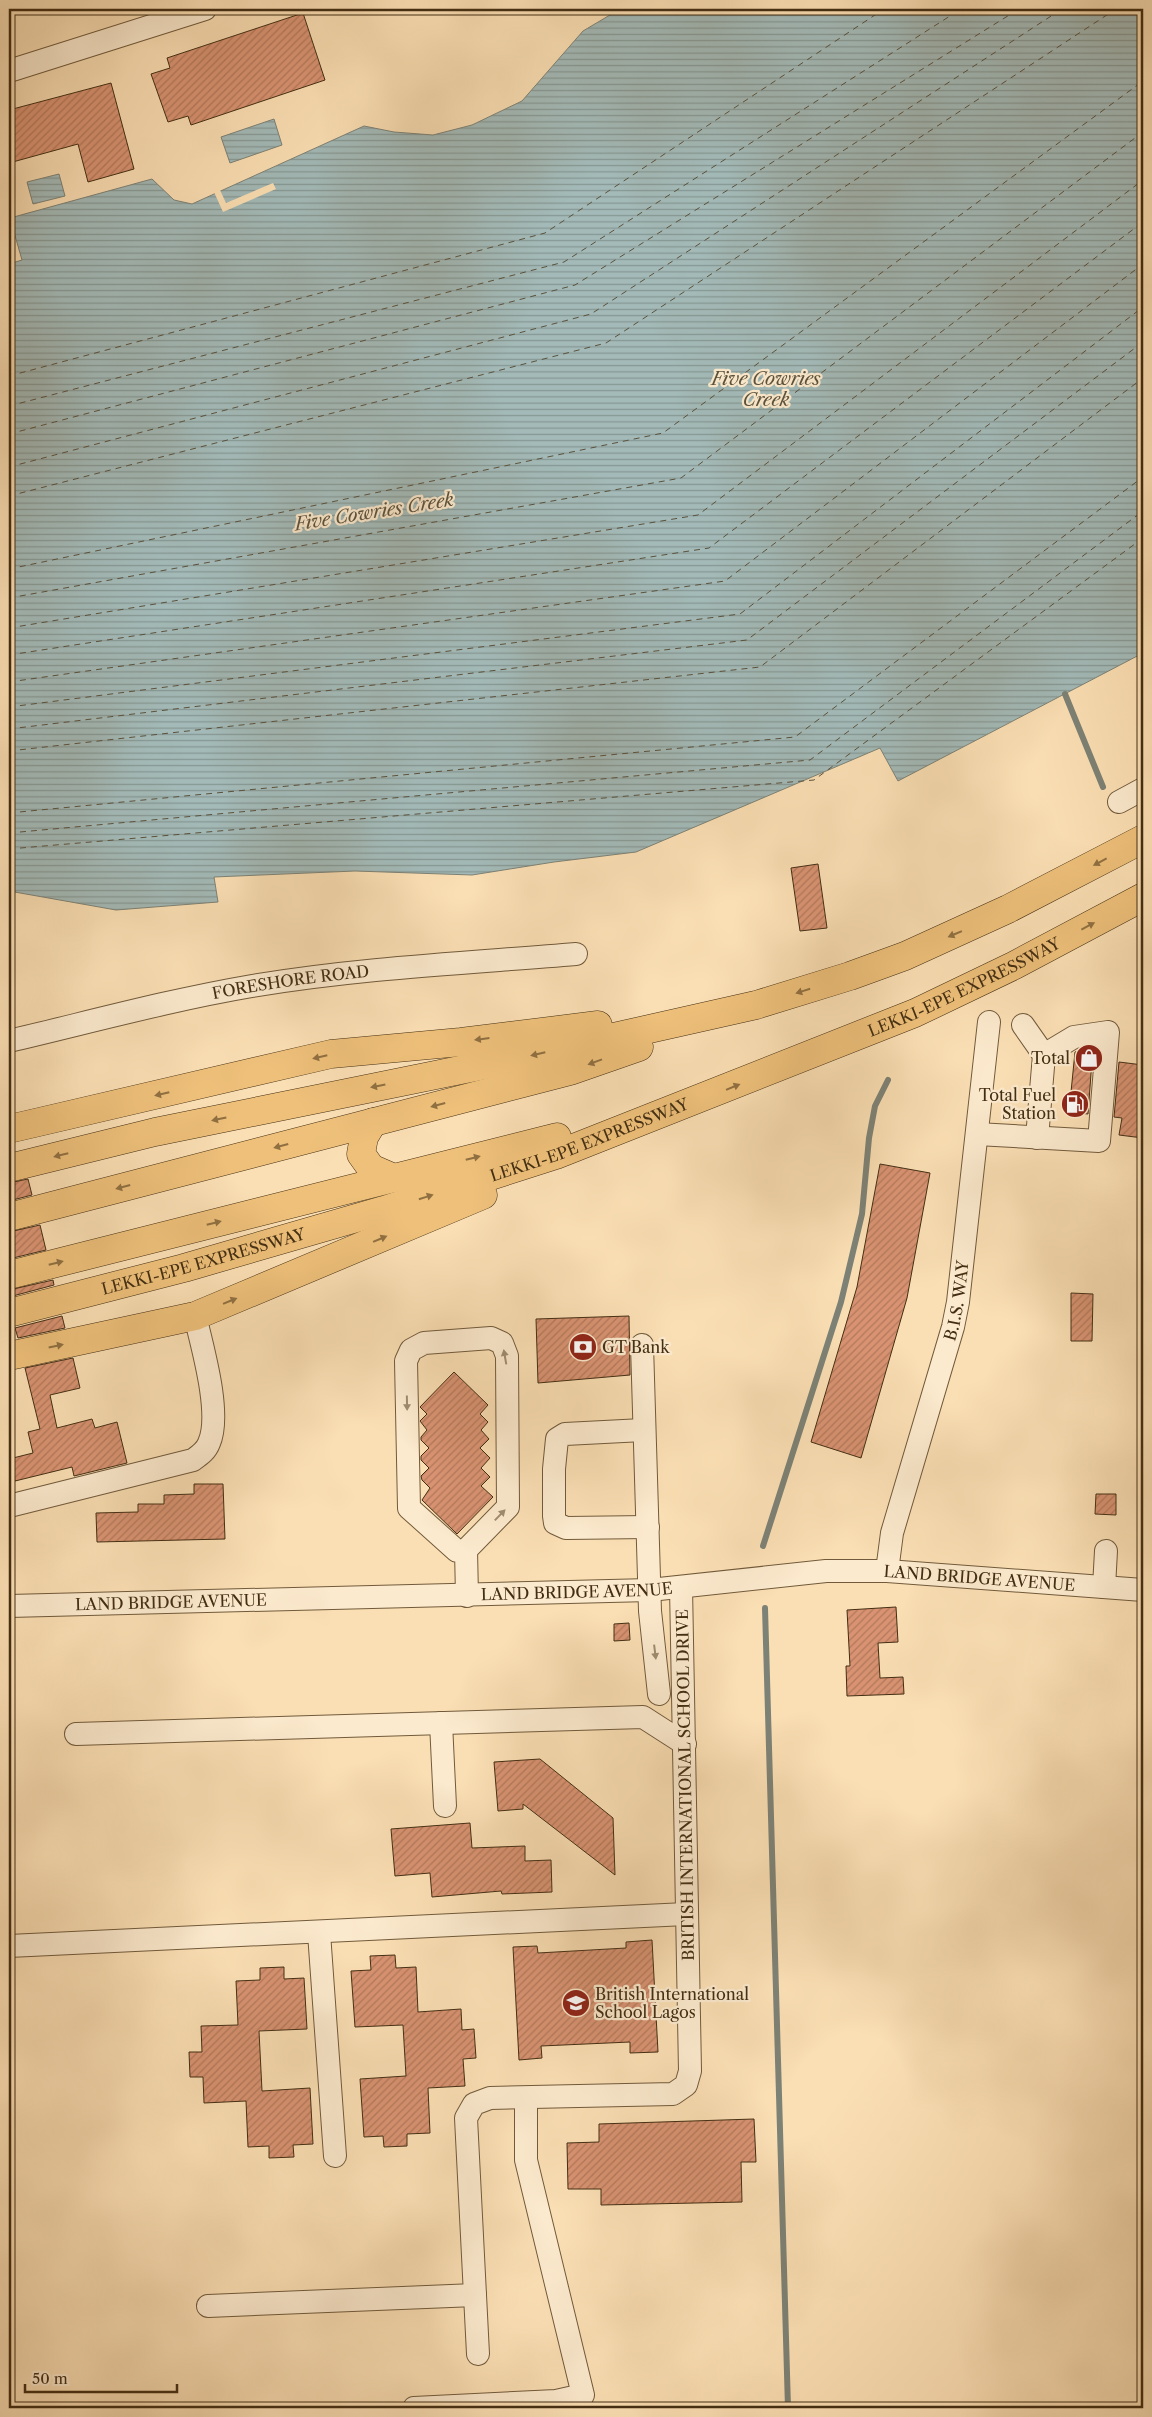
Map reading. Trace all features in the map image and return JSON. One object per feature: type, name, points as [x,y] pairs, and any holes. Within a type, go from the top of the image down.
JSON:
[{"type":"highway","points":[[9,1217],[570,1071],[756,1005],[850,976],[913,952],[1008,909],[1143,839]]},
{"type":"highway","name":"LEKKI-EPE EXPRESSWAY","points":[[9,1313],[184,1268],[384,1210],[556,1155],[687,1105],[915,1013],[1015,965],[1143,896]]},
{"type":"highway","points":[[9,1129],[331,1054],[471,1040],[756,1005]]},
{"type":"highway","points":[[9,1168],[155,1132],[529,1056],[756,1005]]},
{"type":"highway","points":[[9,1274],[687,1105]]},
{"type":"highway","points":[[9,1356],[195,1316],[648,1126],[687,1105]]},
{"type":"highway","points":[[373,1122],[364,1138],[361,1154],[371,1168],[394,1178]]},
{"type":"street","points":[[9,71],[205,9]]},
{"type":"street","points":[[1119,802],[1143,789]]},
{"type":"street","name":"FORESHORE ROAD","points":[[9,1041],[196,996],[262,984],[356,972],[576,954]]},
{"type":"street","name":"B.I.S. WAY","points":[[887,1571],[892,1534],[953,1327],[958,1302],[989,1022]]},
{"type":"street","points":[[1023,1025],[1044,1055],[1037,1138]]},
{"type":"street","points":[[977,1134],[1099,1141],[1108,1032],[1074,1037],[1044,1055]]},
{"type":"street","points":[[9,1506],[193,1460],[204,1452],[210,1442],[212,1402],[207,1367],[195,1316]]},
{"type":"street","points":[[466,1550],[458,1551],[409,1508],[406,1361],[412,1350],[424,1343],[491,1338],[502,1343],[507,1356],[508,1507],[466,1550],[467,1596]]},
{"type":"street","points":[[642,1345],[643,1430],[650,1611],[659,1694],[643,1717]]},
{"type":"street","points":[[643,1430],[565,1434],[557,1439],[554,1469],[554,1516],[555,1523],[566,1528],[648,1527]]},
{"type":"street","points":[[1104,1587],[1106,1551]]},
{"type":"street","name":"LAND BRIDGE AVENUE","points":[[9,1606],[650,1590],[826,1571],[887,1571],[1143,1590]]},
{"type":"street","name":"BRITISH INTERNATIONAL SCHOOL DRIVE","points":[[478,2354],[466,2118],[474,2104],[490,2098],[673,2094],[686,2085],[690,2071],[681,1587]]},
{"type":"street","points":[[659,1694],[683,1693]]},
{"type":"street","points":[[76,1734],[643,1717],[685,1744]]},
{"type":"street","points":[[441,1723],[445,1806]]},
{"type":"street","points":[[9,1946],[686,1914]]},
{"type":"street","points":[[319,1932],[335,2156]]},
{"type":"street","points":[[414,2408],[556,2401],[583,2395],[526,2160],[526,2098]]},
{"type":"street","points":[[208,2306],[475,2295]]},
{"type":"water","name":"Five Cowries Creek","points":[[620,9],[1143,9],[1143,653],[898,781],[880,748],[636,852],[472,875],[355,871],[214,877],[218,902],[116,910],[9,891],[9,264],[22,260],[10,218],[152,179],[174,200],[192,204],[364,126],[394,132],[433,135],[472,125],[522,101],[583,31]]},
{"type":"water","points":[[274,119],[282,145],[230,163],[221,137]]},
{"type":"water","points":[[59,174],[65,196],[33,204],[27,182]]},
{"type":"pier","points":[[273,183],[276,189],[223,212],[214,192],[220,190],[226,203]]},
{"type":"building","points":[[303,13],[325,80],[191,125],[188,116],[168,122],[151,74],[170,68],[167,58]]},
{"type":"building","points":[[111,83],[134,169],[88,182],[78,144],[9,163],[9,110]]},
{"type":"building","points":[[818,864],[827,928],[800,931],[791,868]]},
{"type":"building","points":[[1093,1047],[1088,1114],[1069,1112],[1075,1052]]},
{"type":"building","points":[[1119,1062],[1143,1065],[1143,1138],[1119,1135],[1122,1118],[1114,1117]]},
{"type":"building","points":[[880,1164],[930,1173],[907,1298],[861,1458],[811,1442],[857,1287]]},
{"type":"building","points":[[28,1179],[32,1195],[9,1201],[9,1183]]},
{"type":"building","points":[[40,1225],[46,1250],[9,1259],[9,1232]]},
{"type":"building","points":[[53,1280],[54,1285],[9,1297],[9,1290]]},
{"type":"building","points":[[1071,1293],[1093,1294],[1092,1341],[1071,1341]]},
{"type":"building","points":[[62,1316],[65,1328],[18,1338],[15,1328]]},
{"type":"building","name":"GT Bank","points":[[629,1316],[630,1375],[538,1383],[536,1319]]},
{"type":"building","points":[[73,1358],[80,1388],[50,1395],[57,1428],[92,1419],[95,1428],[117,1422],[127,1463],[74,1476],[72,1467],[15,1481],[9,1459],[33,1453],[28,1432],[40,1429],[25,1368]]},
{"type":"building","points":[[454,1372],[488,1405],[480,1414],[488,1422],[481,1430],[489,1439],[480,1448],[490,1458],[481,1468],[490,1477],[481,1486],[493,1497],[457,1534],[422,1500],[430,1488],[422,1480],[421,1476],[429,1468],[421,1460],[421,1456],[429,1448],[421,1440],[421,1437],[427,1430],[420,1421],[427,1414],[420,1407]]},
{"type":"building","points":[[194,1484],[223,1484],[225,1539],[97,1542],[96,1513],[138,1512],[138,1504],[164,1504],[164,1495],[194,1494]]},
{"type":"building","points":[[1096,1494],[1116,1494],[1116,1515],[1095,1514]]},
{"type":"building","points":[[896,1607],[898,1642],[878,1643],[880,1678],[903,1677],[904,1694],[847,1696],[846,1666],[850,1666],[847,1610]]},
{"type":"building","points":[[629,1623],[630,1640],[614,1641],[614,1624]]},
{"type":"building","points":[[540,1759],[613,1818],[615,1875],[523,1804],[523,1809],[498,1811],[494,1762]]},
{"type":"building","points":[[470,1823],[472,1848],[525,1846],[525,1861],[551,1860],[552,1892],[502,1894],[501,1891],[432,1897],[430,1873],[395,1876],[391,1829]]},
{"type":"building","points":[[652,1940],[658,2052],[630,2053],[630,2042],[541,2046],[542,2058],[519,2060],[513,1947],[537,1946],[538,1953],[626,1948],[626,1942]]},
{"type":"building","points":[[395,1955],[396,1968],[416,1967],[418,2012],[461,2009],[462,2030],[474,2029],[476,2058],[463,2059],[465,2086],[428,2088],[430,2133],[407,2134],[407,2146],[384,2147],[383,2136],[364,2137],[360,2079],[406,2076],[403,2025],[355,2027],[351,1971],[371,1970],[370,1956]]},
{"type":"building","points":[[284,1967],[284,1979],[304,1978],[307,2029],[259,2031],[262,2091],[310,2088],[313,2144],[293,2145],[294,2157],[269,2158],[269,2146],[248,2147],[246,2101],[204,2103],[203,2077],[190,2077],[189,2052],[202,2052],[201,2026],[238,2025],[236,1981],[260,1980],[260,1968]]},
{"type":"building","points":[[754,2119],[756,2162],[741,2162],[742,2202],[601,2205],[601,2189],[568,2189],[567,2143],[599,2142],[599,2124]]},
{"type":"waterway","points":[[1065,694],[1103,787]]},
{"type":"waterway","points":[[763,1546],[841,1302],[862,1214],[869,1138],[875,1106],[888,1080]]},
{"type":"waterway","points":[[765,1608],[788,2408]]},
{"type":"ferry route","points":[[9,376],[545,233],[884,9]]},
{"type":"ferry route","points":[[9,406],[564,262],[961,9]]},
{"type":"ferry route","points":[[9,434],[575,285],[1019,9]]},
{"type":"ferry route","points":[[9,467],[591,314],[1062,9]]},
{"type":"ferry route","points":[[9,496],[606,343],[1116,9]]},
{"type":"ferry route","points":[[9,569],[663,433],[1143,81]]},
{"type":"ferry route","points":[[9,598],[681,478],[1143,132]]},
{"type":"ferry route","points":[[9,628],[698,515],[1143,180]]},
{"type":"ferry route","points":[[9,655],[709,548],[1143,222]]},
{"type":"ferry route","points":[[9,682],[725,581],[1143,264]]},
{"type":"ferry route","points":[[9,707],[740,614],[1143,307]]},
{"type":"ferry route","points":[[9,729],[747,640],[1143,342]]},
{"type":"ferry route","points":[[9,751],[760,667],[1143,378]]},
{"type":"ferry route","points":[[9,813],[795,737],[1143,477]]},
{"type":"ferry route","points":[[9,833],[810,760],[1143,511]]},
{"type":"ferry route","points":[[9,849],[814,780],[1143,538]]},
{"type":"place","name":"Total","points":[[1089,1058]]},
{"type":"place","name":"Total Fuel Station","points":[[1075,1104]]},
{"type":"place","name":"GT Bank","points":[[583,1347]]},
{"type":"place","name":"British International School Lagos","points":[[576,2003]]}]
